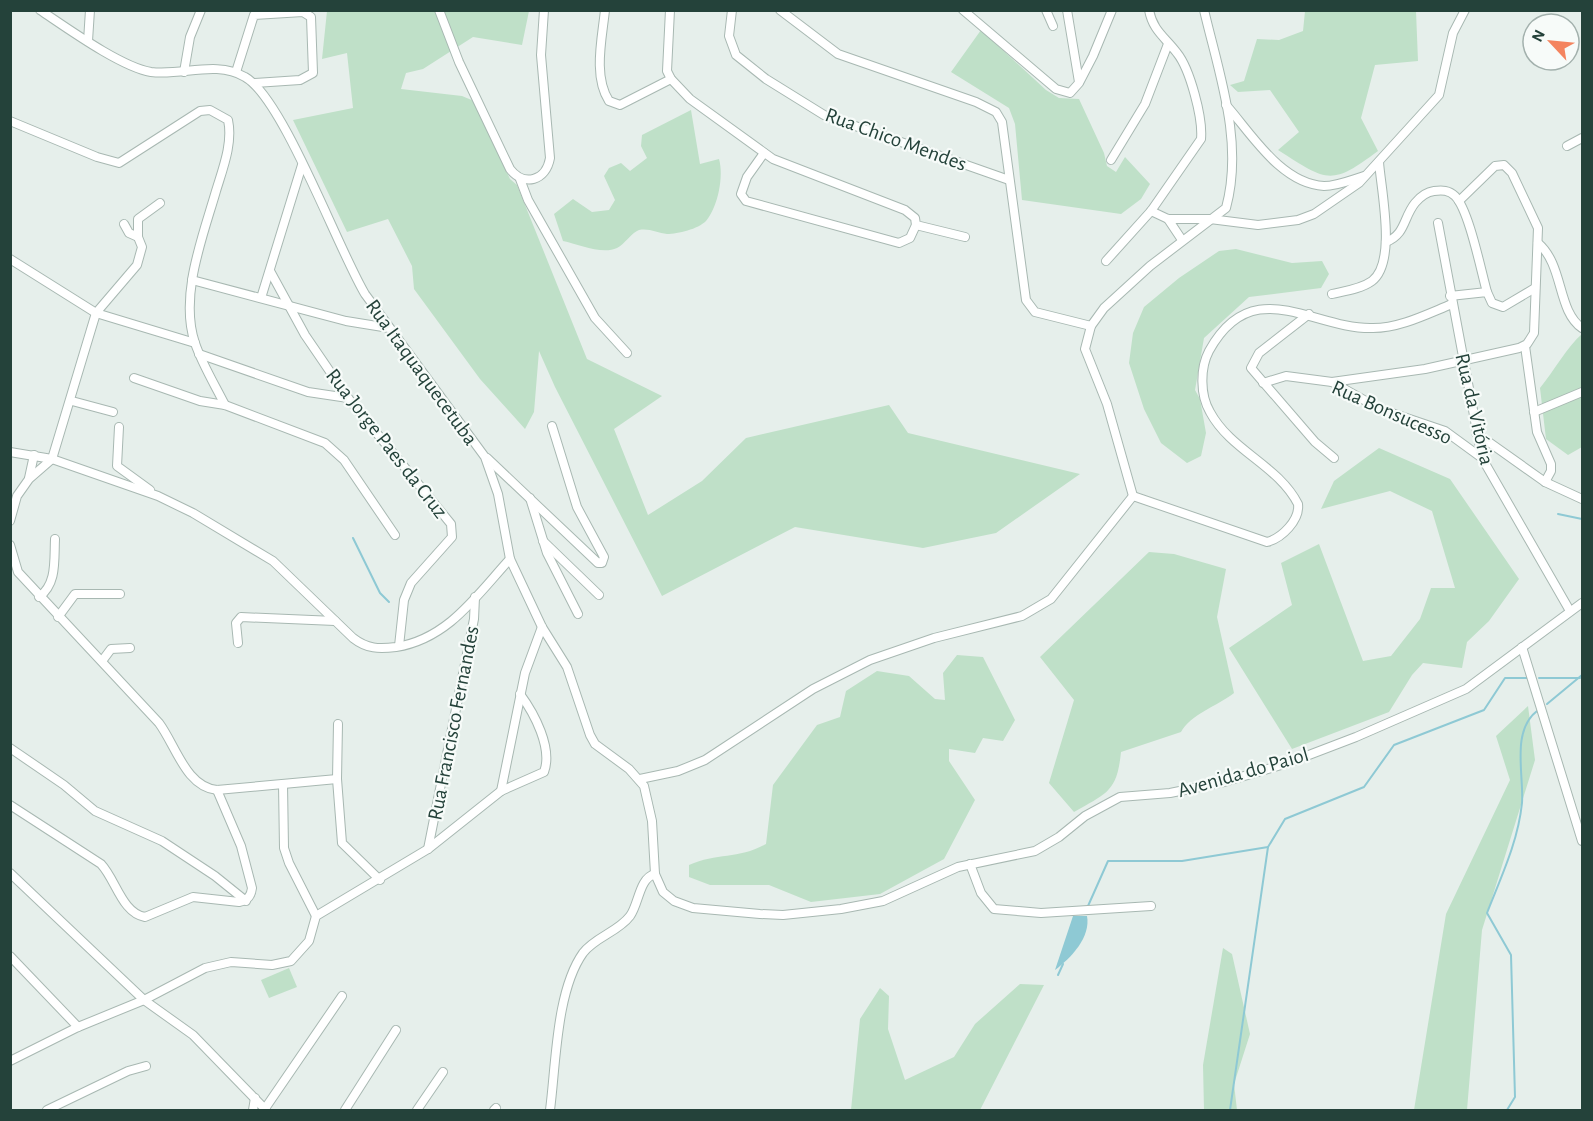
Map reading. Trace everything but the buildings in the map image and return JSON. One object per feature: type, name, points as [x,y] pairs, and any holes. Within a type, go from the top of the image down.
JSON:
[{"type":"street","name":"Rua Itaquaquecetuba","points":[[40,10],[88,41],[148,72],[216,69],[236,72],[255,83],[275,109],[349,267],[389,328],[485,457],[498,494],[510,559],[542,627],[567,667],[584,720],[595,744],[640,778]]},
{"type":"street","points":[[88,41],[90,10]]},
{"type":"street","points":[[184,72],[190,37],[201,10]]},
{"type":"street","points":[[439,10],[459,62],[510,169],[520,179],[528,200],[595,318],[627,353]]},
{"type":"street","points":[[520,179],[526,181],[539,177],[549,165],[550,158],[541,55],[543,10]]},
{"type":"street","points":[[605,10],[600,61],[602,85],[609,101],[621,105],[671,79]]},
{"type":"street","points":[[670,10],[666,53],[671,79],[690,99],[781,163],[905,210],[915,218],[916,225],[910,238],[899,243],[808,219],[742,198],[741,194],[747,177],[764,153]]},
{"type":"street","name":"Rua Chico Mendes","points":[[732,10],[729,36],[736,55],[766,79],[824,115],[1009,180]]},
{"type":"street","points":[[780,10],[838,54],[976,102],[996,112],[1002,122],[1026,300],[1029,307],[1044,315],[1091,326]]},
{"type":"street","points":[[963,10],[1056,89],[1070,93],[1079,83],[1112,10]]},
{"type":"street","points":[[1046,10],[1053,26]]},
{"type":"street","points":[[1067,10],[1079,83]]},
{"type":"street","points":[[1106,261],[1151,211],[1201,138],[1201,125],[1188,74],[1183,62],[1155,29],[1149,10]]},
{"type":"street","points":[[1133,496],[1107,404],[1085,349],[1091,326],[1104,308],[1182,240],[1226,208],[1234,161],[1226,104],[1204,10]]},
{"type":"street","points":[[1151,211],[1167,219],[1210,219],[1258,225],[1298,220],[1332,202],[1379,162],[1439,95],[1454,33],[1465,10]]},
{"type":"street","points":[[236,72],[254,13],[303,12],[311,17],[314,68],[310,76],[300,80],[255,83]]},
{"type":"street","points":[[1111,160],[1145,104],[1168,44]]},
{"type":"street","points":[[1226,104],[1278,164],[1302,180],[1323,186],[1364,176]]},
{"type":"street","points":[[10,121],[97,158],[119,163],[200,111],[210,110],[228,120],[231,132],[225,163],[200,245],[192,280],[191,314],[199,354],[225,405]]},
{"type":"street","points":[[1567,146],[1582,138]]},
{"type":"street","points":[[1332,294],[1362,286],[1377,276],[1382,268],[1386,242],[1379,162]]},
{"type":"street","points":[[261,298],[302,165]]},
{"type":"street","points":[[1332,382],[1463,361],[1525,346],[1534,333],[1538,243],[1536,218],[1512,172],[1504,165],[1495,166],[1459,201]]},
{"type":"street","points":[[1386,242],[1402,231],[1414,204],[1429,192],[1445,190],[1459,201],[1492,303],[1499,308],[1535,288]]},
{"type":"street","points":[[10,521],[17,496],[29,479],[52,459],[72,401],[96,313],[137,266],[141,247],[138,237],[138,219],[160,203]]},
{"type":"street","points":[[1167,219],[1182,240]]},
{"type":"street","name":"Rua da Vitória","points":[[1438,223],[1482,458],[1570,611]]},
{"type":"street","points":[[124,224],[129,233],[138,237]]},
{"type":"street","points":[[916,225],[965,237]]},
{"type":"street","points":[[1538,243],[1552,259],[1564,300],[1582,328]]},
{"type":"street","points":[[10,259],[96,313],[195,343]]},
{"type":"street","name":"Rua Jorge Paes da Cruz","points":[[270,271],[305,335],[348,398],[451,524],[452,537],[418,572],[404,600],[399,646]]},
{"type":"street","points":[[192,280],[346,321],[389,328]]},
{"type":"street","points":[[1133,496],[1267,542],[1273,540],[1288,527],[1299,509],[1295,498],[1277,477],[1232,442],[1210,414],[1202,386],[1208,354],[1229,324],[1245,315],[1270,308],[1308,314],[1362,328],[1394,326],[1451,300],[1487,292]]},
{"type":"street","points":[[1308,314],[1284,332],[1252,363],[1252,370],[1315,442],[1334,458]]},
{"type":"street","points":[[1525,346],[1537,432],[1551,464],[1551,471],[1545,482]]},
{"type":"street","points":[[199,354],[308,392],[348,398]]},
{"type":"street","name":"Rua Bonsucesso","points":[[1263,383],[1286,376],[1332,382],[1380,409],[1445,431],[1482,458]]},
{"type":"street","points":[[134,378],[200,401],[225,405],[314,438],[334,449],[395,535]]},
{"type":"street","points":[[1534,412],[1582,392]]},
{"type":"street","points":[[72,401],[113,412]]},
{"type":"street","points":[[485,457],[598,563],[603,562],[604,557],[577,507],[552,426]]},
{"type":"street","points":[[118,427],[118,469],[158,496]]},
{"type":"street","points":[[1476,433],[1545,482],[1582,499]]},
{"type":"street","points":[[10,452],[52,459],[158,496],[194,513],[273,561],[353,638],[368,648],[418,643],[443,630],[510,559]]},
{"type":"street","points":[[29,479],[34,455]]},
{"type":"street","points":[[498,494],[513,481]]},
{"type":"street","points":[[550,1110],[562,1012],[578,961],[590,946],[631,915],[647,878],[655,874],[652,821],[640,778],[678,771],[705,760],[813,689],[870,660],[934,638],[1022,616],[1036,609],[1051,599],[1133,496]]},
{"type":"street","points":[[529,498],[543,541],[578,614]]},
{"type":"street","points":[[39,597],[49,590],[52,581],[56,539]]},
{"type":"street","points":[[543,541],[599,595]]},
{"type":"street","points":[[10,545],[18,572],[159,723],[195,781],[205,789],[217,790],[338,779]]},
{"type":"street","points":[[58,616],[75,594],[120,594]]},
{"type":"street","name":"Rua Francisco Fernandes","points":[[428,849],[474,619],[476,596]]},
{"type":"street","name":"Avenida do Paiol","points":[[655,874],[663,892],[682,905],[783,915],[883,901],[933,876],[970,864],[1035,851],[1059,837],[1085,816],[1120,797],[1170,793],[1224,782],[1288,763],[1356,737],[1466,689],[1582,603]]},
{"type":"street","points":[[238,642],[236,623],[241,617],[335,621]]},
{"type":"street","points":[[501,791],[525,673],[542,627]]},
{"type":"street","points":[[1522,647],[1582,841]]},
{"type":"street","points":[[102,661],[111,650],[130,648]]},
{"type":"street","points":[[316,916],[380,880],[428,849],[501,791],[539,776],[546,767],[544,746],[536,722],[520,694]]},
{"type":"street","points":[[338,724],[338,779],[342,843],[380,880]]},
{"type":"street","points":[[10,748],[64,785],[94,811],[162,841],[215,876],[246,901]]},
{"type":"street","points":[[10,1061],[78,1026],[144,1000],[182,978],[216,964],[272,965],[291,961],[309,940],[316,916],[289,863],[284,848],[283,784]]},
{"type":"street","points":[[217,790],[241,846],[252,888],[246,901]]},
{"type":"street","points":[[10,805],[101,864],[110,873],[126,906],[139,916],[153,915],[193,897],[210,897],[232,902],[246,901]]},
{"type":"street","points":[[970,864],[981,893],[994,909],[1041,913],[1151,906]]},
{"type":"street","points":[[10,873],[144,1000],[193,1035],[265,1110],[342,996]]},
{"type":"street","points":[[11,960],[78,1026]]},
{"type":"street","points":[[345,1110],[396,1030]]},
{"type":"street","points":[[47,1110],[128,1071],[146,1066]]},
{"type":"street","points":[[417,1110],[442,1072]]},
{"type":"street","points":[[253,1110],[255,1098]]},
{"type":"green space","points":[[327,11],[529,11],[522,45],[473,37],[423,69],[406,73],[401,89],[462,96],[474,101],[510,179],[517,185],[587,359],[662,396],[614,429],[648,515],[702,481],[746,438],[889,405],[908,433],[1080,474],[996,533],[923,548],[795,527],[662,596],[555,387],[539,351],[534,412],[525,429],[480,379],[414,289],[412,266],[388,219],[347,232],[293,120],[353,108],[347,53],[322,59]]},
{"type":"green space","points":[[1305,11],[1416,11],[1418,61],[1375,65],[1361,118],[1378,151],[1362,163],[1338,175],[1328,176],[1319,173],[1278,150],[1299,132],[1270,90],[1238,92],[1230,85],[1244,81],[1257,39],[1279,40],[1303,31]]},
{"type":"green space","points":[[981,30],[1046,90],[1059,98],[1079,99],[1104,153],[1107,166],[1116,172],[1125,157],[1150,184],[1141,199],[1121,214],[1022,200],[1015,124],[1009,108],[951,72]]},
{"type":"green space","points":[[691,110],[700,164],[719,159],[720,166],[717,200],[706,221],[693,229],[677,233],[639,230],[620,246],[611,250],[597,250],[563,241],[554,214],[573,199],[592,212],[609,210],[615,200],[604,176],[609,168],[621,163],[630,171],[647,158],[641,146],[642,135]]},
{"type":"green space","points":[[1236,249],[1292,263],[1322,261],[1329,274],[1321,288],[1249,297],[1204,338],[1195,390],[1200,399],[1206,433],[1201,456],[1187,463],[1161,443],[1144,409],[1129,363],[1133,333],[1144,307],[1179,278],[1219,251]]},
{"type":"green space","points":[[1582,334],[1582,447],[1568,455],[1546,439],[1540,388]]},
{"type":"green space","points":[[1379,448],[1450,479],[1519,579],[1489,621],[1467,642],[1462,668],[1423,663],[1412,675],[1389,712],[1292,749],[1229,648],[1292,605],[1281,563],[1319,544],[1363,661],[1391,656],[1420,619],[1431,588],[1455,588],[1432,511],[1390,491],[1321,509],[1334,481]]},
{"type":"green space","points":[[1149,552],[1174,554],[1226,569],[1217,617],[1234,693],[1197,716],[1181,732],[1121,752],[1117,776],[1113,784],[1102,795],[1074,812],[1049,783],[1074,700],[1040,657]]},
{"type":"green space","points":[[957,655],[983,657],[1015,720],[1003,741],[983,738],[975,753],[949,749],[949,761],[975,800],[944,859],[880,894],[811,902],[769,885],[710,885],[689,877],[689,865],[747,852],[766,844],[773,785],[817,725],[840,717],[846,691],[877,671],[909,676],[935,699],[945,700],[943,673]]},
{"type":"green space","points":[[1528,706],[1535,760],[1482,930],[1467,1110],[1414,1110],[1446,914],[1510,780],[1496,736]]},
{"type":"green space","points":[[1223,948],[1232,954],[1250,1034],[1234,1084],[1237,1110],[1204,1110],[1203,1065]]},
{"type":"green space","points":[[289,968],[297,987],[269,998],[261,980]]},
{"type":"green space","points":[[1020,984],[1044,985],[980,1110],[851,1110],[860,1019],[880,988],[889,996],[888,1029],[905,1080],[954,1057],[975,1024]]},
{"type":"water","points":[[1073,916],[1087,916],[1086,932],[1073,953],[1055,970]]},
{"type":"waterway","points":[[1558,514],[1582,519]]},
{"type":"waterway","points":[[353,538],[380,593],[389,602]]},
{"type":"waterway","points":[[1547,704],[1582,675]]},
{"type":"waterway","points":[[1088,906],[1108,861],[1182,861],[1268,847],[1285,819],[1364,787],[1394,745],[1484,710],[1505,678],[1527,678]]},
{"type":"waterway","points":[[1539,678],[1580,678]]},
{"type":"waterway","points":[[1507,1110],[1515,1097],[1511,955],[1487,913],[1517,832],[1522,803],[1521,742],[1529,720],[1537,711]]},
{"type":"waterway","points":[[1230,1110],[1268,847]]},
{"type":"waterway","points":[[1058,975],[1063,964]]}]
